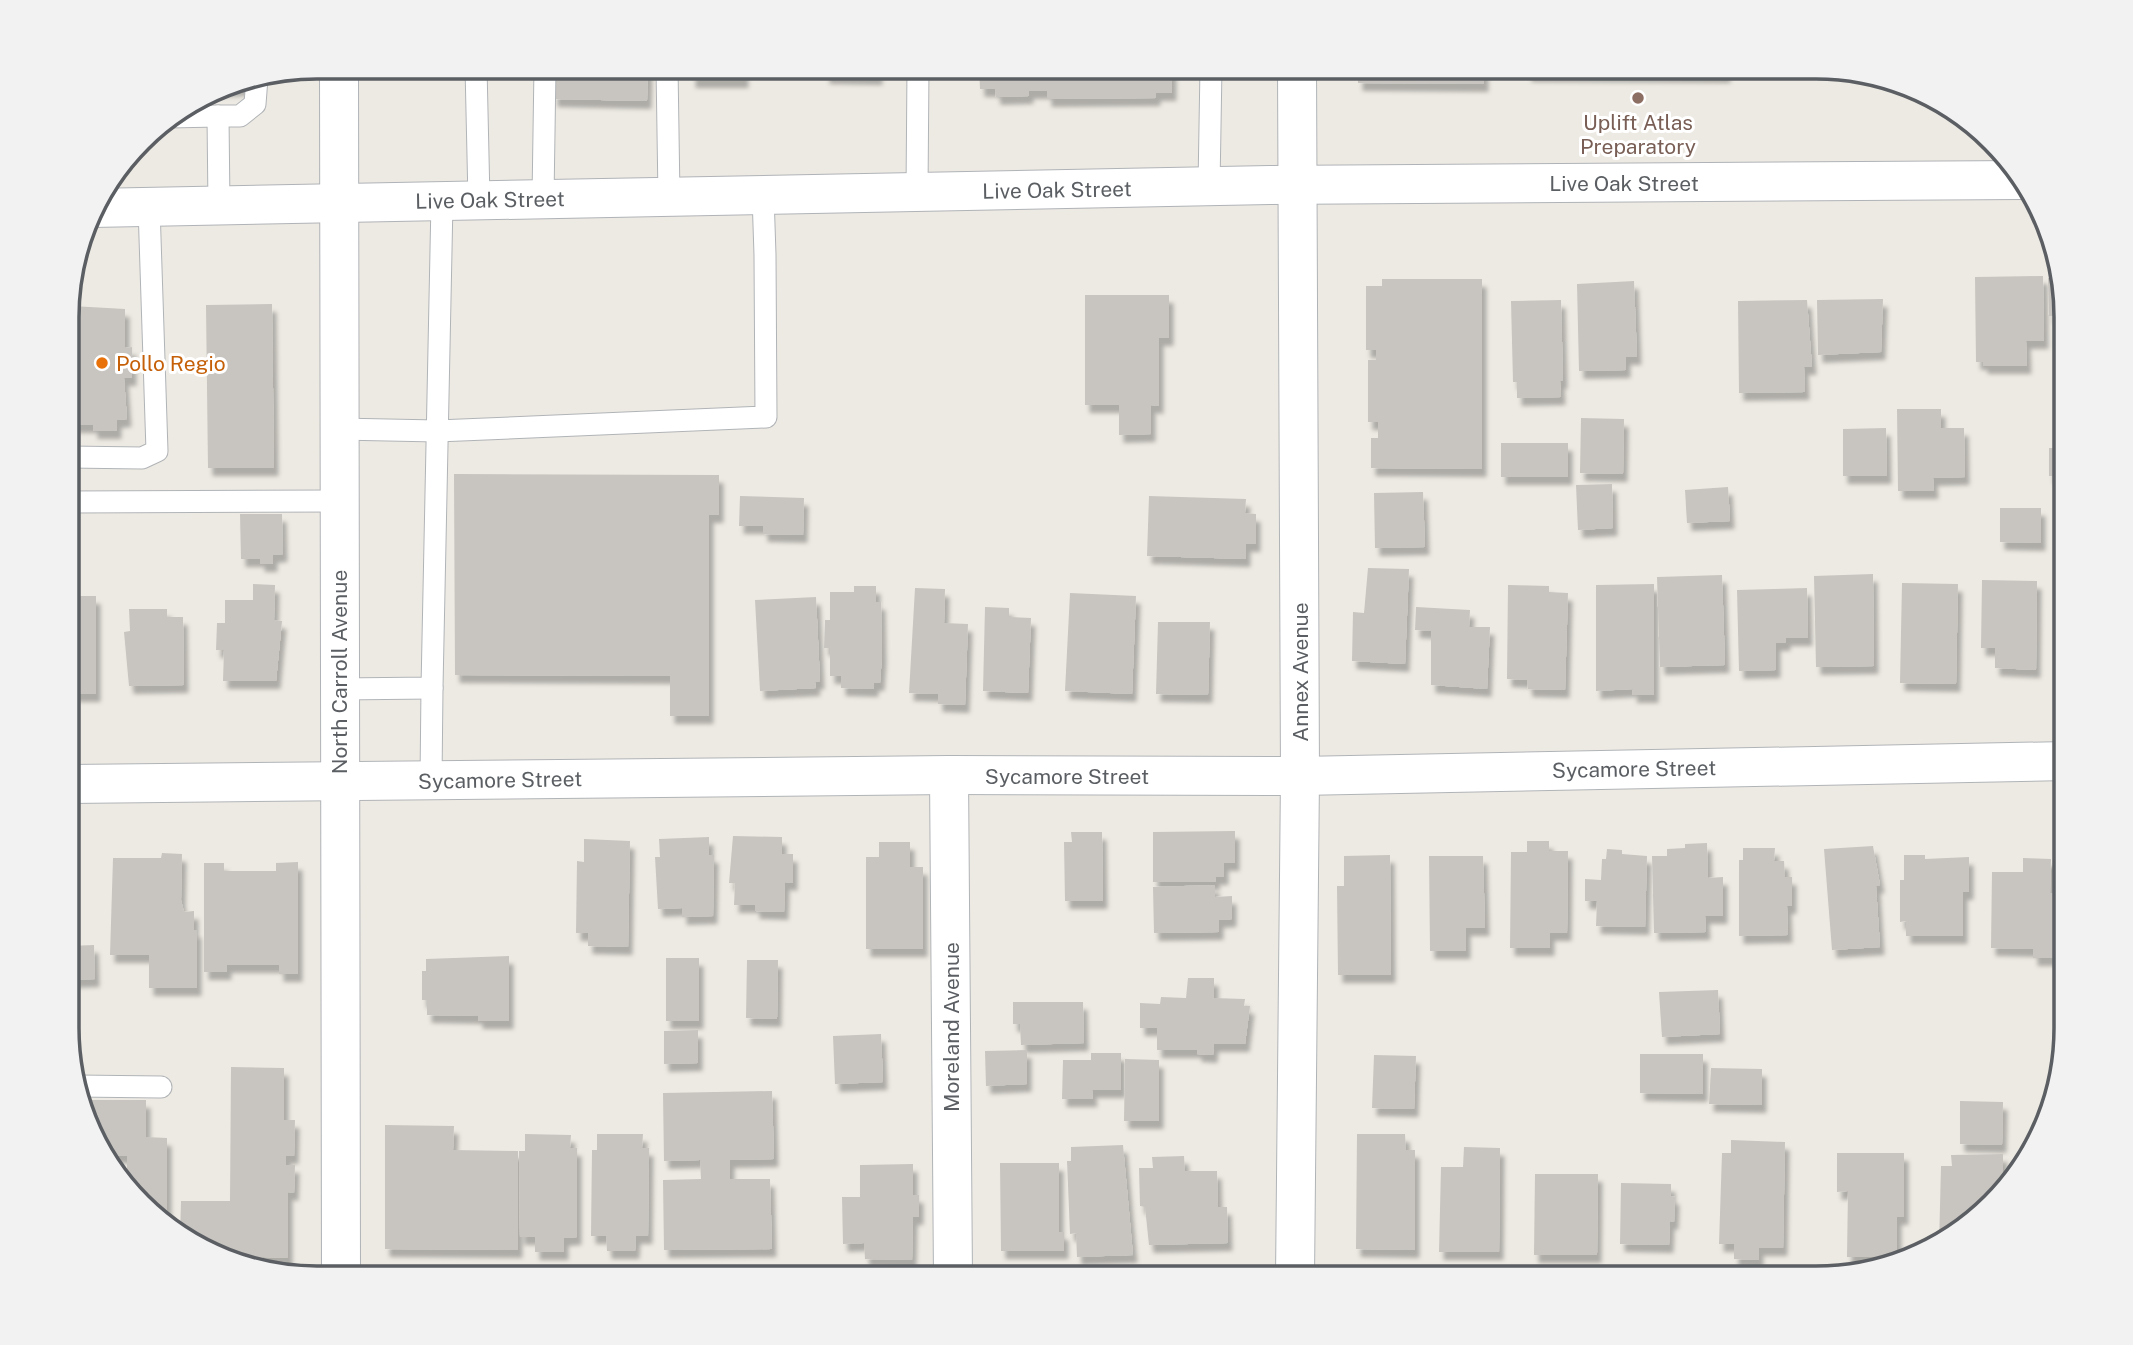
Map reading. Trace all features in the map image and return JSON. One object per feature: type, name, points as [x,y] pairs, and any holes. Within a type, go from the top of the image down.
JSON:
[{"type":"street","name":"North Carroll Avenue","points":[[339,79],[341,1266]]},
{"type":"street","name":"Annex Avenue","points":[[1295,1266],[1300,776],[1297,79]]},
{"type":"street","name":"Live Oak Street","points":[[105,208],[1297,185],[2010,180]]},
{"type":"street","name":"Sycamore Street","points":[[79,784],[949,775],[1300,776],[2054,761]]},
{"type":"street","name":"Moreland Avenue","points":[[949,775],[953,1266]]},
{"type":"lane","points":[[432,780],[437,431],[474,79]]},
{"type":"lane","points":[[543,198],[545,79]]},
{"type":"lane","points":[[667,79],[669,197]]},
{"type":"lane","points":[[917,192],[918,79]]},
{"type":"lane","points":[[1209,187],[1211,79]]},
{"type":"lane","points":[[188,117],[240,116],[255,104],[256,87]]},
{"type":"lane","points":[[218,116],[219,207]]},
{"type":"lane","points":[[339,429],[437,431],[766,417],[762,195]]},
{"type":"lane","points":[[79,457],[142,458],[157,451],[149,207]]},
{"type":"lane","points":[[79,502],[339,501]]},
{"type":"lane","points":[[339,689],[432,688]]},
{"type":"lane","points":[[86,1086],[160,1087]]},
{"type":"building","points":[[553,79],[648,79],[647,101],[553,99]]},
{"type":"building","points":[[691,79],[744,79],[744,80]]},
{"type":"building","points":[[980,79],[1172,79],[1172,93],[1156,93],[1156,98],[1047,99],[1047,91],[1029,91],[1029,96],[996,97],[995,89],[980,89]]},
{"type":"building","points":[[1358,79],[1484,79],[1484,84],[1358,83]]},
{"type":"building","points":[[2043,276],[2044,341],[2026,341],[2027,366],[1983,366],[1983,362],[1976,362],[1975,277]]},
{"type":"building","points":[[2048,278],[2051,278],[2054,316],[2049,316]]},
{"type":"building","points":[[1382,279],[1482,279],[1482,469],[1371,468],[1371,438],[1378,438],[1378,422],[1368,422],[1368,360],[1376,360],[1376,350],[1366,350],[1366,286],[1382,286]]},
{"type":"building","points":[[1634,281],[1637,357],[1626,357],[1626,370],[1579,371],[1577,284]]},
{"type":"building","points":[[1085,295],[1169,295],[1169,338],[1159,338],[1159,406],[1151,405],[1151,434],[1119,435],[1119,405],[1085,405]]},
{"type":"building","points":[[1883,299],[1881,352],[1818,355],[1817,300]]},
{"type":"building","points":[[1561,300],[1561,397],[1517,398],[1517,382],[1513,382],[1511,301]]},
{"type":"building","points":[[1807,300],[1812,367],[1804,367],[1805,392],[1739,393],[1738,301]]},
{"type":"building","points":[[272,304],[274,468],[208,468],[206,305]]},
{"type":"building","name":"Pollo Regio","points":[[80,306],[125,309],[125,348],[132,347],[132,378],[124,378],[127,419],[117,420],[117,431],[93,431],[93,425],[79,425]]},
{"type":"building","points":[[1897,409],[1941,409],[1941,428],[1964,428],[1965,477],[1933,478],[1934,491],[1898,491]]},
{"type":"building","points":[[1581,418],[1624,419],[1623,474],[1580,473]]},
{"type":"building","points":[[1886,428],[1887,476],[1843,476],[1843,429]]},
{"type":"building","points":[[1501,443],[1568,443],[1568,477],[1501,477]]},
{"type":"building","points":[[2049,448],[2054,448],[2054,476],[2049,476]]},
{"type":"building","points":[[454,474],[719,475],[719,515],[709,515],[709,716],[670,716],[670,676],[455,675]]},
{"type":"building","points":[[1612,484],[1613,528],[1578,530],[1576,485]]},
{"type":"building","points":[[1728,487],[1730,521],[1687,523],[1685,490]]},
{"type":"building","points":[[1423,492],[1425,547],[1375,548],[1374,493]]},
{"type":"building","points":[[740,496],[804,498],[803,535],[763,534],[763,526],[739,526]]},
{"type":"building","points":[[1149,496],[1246,499],[1245,513],[1256,514],[1256,544],[1246,544],[1246,559],[1147,556]]},
{"type":"building","points":[[2000,508],[2041,508],[2041,543],[2000,542]]},
{"type":"building","points":[[240,514],[282,514],[283,554],[273,555],[273,564],[260,564],[260,559],[241,559]]},
{"type":"building","points":[[1368,568],[1409,569],[1405,664],[1352,661],[1353,612],[1364,613]]},
{"type":"building","points":[[1873,574],[1874,666],[1816,667],[1814,576]]},
{"type":"building","points":[[1722,575],[1725,665],[1660,667],[1657,577]]},
{"type":"building","points":[[1982,580],[2037,581],[2036,670],[1995,668],[1995,648],[1981,648]]},
{"type":"building","points":[[1902,583],[1958,584],[1956,684],[1900,683]]},
{"type":"building","points":[[253,584],[275,585],[274,620],[282,621],[276,681],[223,681],[224,650],[216,650],[217,623],[225,623],[225,600],[253,600]]},
{"type":"building","points":[[1654,584],[1654,695],[1632,695],[1633,689],[1596,691],[1596,585]]},
{"type":"building","points":[[1508,585],[1549,586],[1549,592],[1568,593],[1565,690],[1528,689],[1527,680],[1507,679]]},
{"type":"building","points":[[854,586],[876,586],[876,602],[881,602],[880,683],[874,683],[874,689],[841,688],[841,676],[830,676],[830,648],[824,648],[825,620],[830,620],[830,592],[854,592]]},
{"type":"building","points":[[915,588],[945,589],[944,623],[968,624],[965,705],[938,704],[938,694],[909,693]]},
{"type":"building","points":[[1807,588],[1808,638],[1786,638],[1786,643],[1776,643],[1776,670],[1739,671],[1737,590]]},
{"type":"building","points":[[1070,593],[1136,596],[1132,694],[1065,691]]},
{"type":"building","points":[[79,596],[96,596],[96,694],[79,694]]},
{"type":"building","points":[[816,597],[820,681],[815,682],[816,688],[760,691],[755,600]]},
{"type":"building","points":[[985,607],[1009,608],[1009,617],[1031,618],[1028,693],[983,691]]},
{"type":"building","points":[[1416,607],[1470,610],[1469,627],[1490,627],[1487,689],[1431,685],[1431,631],[1415,630]]},
{"type":"building","points":[[129,609],[167,609],[167,617],[183,617],[184,685],[129,686],[124,632],[130,631]]},
{"type":"building","points":[[1158,622],[1210,622],[1208,695],[1156,694]]},
{"type":"building","points":[[1235,831],[1235,863],[1224,863],[1224,877],[1215,877],[1216,882],[1153,882],[1153,832]]},
{"type":"building","points":[[1071,832],[1102,832],[1103,901],[1065,901],[1064,842],[1072,842]]},
{"type":"building","points":[[733,836],[782,837],[782,854],[793,854],[793,883],[785,882],[784,912],[755,911],[755,905],[734,905],[735,883],[729,883]]},
{"type":"building","points":[[709,837],[709,855],[714,855],[713,916],[682,917],[682,908],[658,909],[655,857],[660,857],[659,839]]},
{"type":"building","points":[[584,839],[630,841],[628,947],[588,946],[588,933],[576,933],[577,861],[584,862]]},
{"type":"building","points":[[1527,841],[1549,841],[1549,851],[1568,851],[1567,933],[1550,933],[1550,948],[1510,948],[1511,852],[1527,852]]},
{"type":"building","points":[[879,842],[910,842],[910,867],[923,867],[923,949],[866,949],[866,857],[879,857]]},
{"type":"building","points":[[1707,843],[1708,878],[1723,877],[1723,916],[1705,916],[1706,932],[1654,933],[1652,856],[1667,856],[1667,849],[1685,848],[1685,844]]},
{"type":"building","points":[[1873,846],[1880,885],[1876,886],[1880,947],[1832,950],[1824,849]]},
{"type":"building","points":[[1743,848],[1775,848],[1774,861],[1784,861],[1785,877],[1792,877],[1792,906],[1787,906],[1788,935],[1739,936],[1739,860],[1743,860]]},
{"type":"building","points":[[1607,849],[1622,850],[1622,854],[1647,856],[1645,927],[1596,926],[1597,901],[1585,901],[1585,879],[1601,880],[1602,859],[1606,859]]},
{"type":"building","points":[[162,853],[182,854],[181,900],[184,912],[194,911],[194,930],[197,930],[197,988],[149,988],[149,955],[110,955],[113,858],[161,858]]},
{"type":"building","points":[[1390,855],[1391,975],[1338,975],[1337,886],[1344,886],[1344,856]]},
{"type":"building","points":[[1904,855],[1925,855],[1925,859],[1969,857],[1969,892],[1963,892],[1963,936],[1906,936],[1906,921],[1900,922],[1900,880],[1904,880]]},
{"type":"building","points":[[1429,856],[1483,856],[1485,928],[1466,928],[1466,951],[1430,951]]},
{"type":"building","points":[[2023,858],[2051,859],[2054,958],[2033,958],[2033,949],[1991,948],[1992,872],[2023,872]]},
{"type":"building","points":[[298,862],[298,974],[279,974],[279,965],[227,965],[227,972],[204,972],[204,863],[224,863],[224,871],[276,871],[276,863]]},
{"type":"building","points":[[1215,885],[1215,897],[1232,896],[1232,919],[1219,920],[1219,932],[1154,933],[1153,887]]},
{"type":"building","points":[[94,945],[95,979],[79,980],[79,946]]},
{"type":"building","points":[[509,956],[509,1021],[478,1021],[478,1016],[427,1015],[427,1000],[422,1000],[422,971],[426,971],[426,959]]},
{"type":"building","points":[[666,958],[699,958],[699,1021],[666,1021]]},
{"type":"building","points":[[747,960],[778,960],[777,1019],[746,1018]]},
{"type":"building","points":[[1188,978],[1214,978],[1214,998],[1245,999],[1244,1006],[1250,1006],[1245,1044],[1214,1044],[1213,1055],[1197,1054],[1197,1050],[1157,1050],[1157,1028],[1140,1028],[1140,1003],[1160,1004],[1161,997],[1186,998]]},
{"type":"building","points":[[1718,990],[1720,1034],[1662,1037],[1659,992]]},
{"type":"building","points":[[1013,1002],[1083,1002],[1084,1043],[1021,1045],[1020,1024],[1013,1024]]},
{"type":"building","points":[[698,1030],[698,1063],[664,1064],[664,1031]]},
{"type":"building","points":[[881,1034],[883,1082],[835,1084],[833,1036]]},
{"type":"building","points":[[1027,1050],[1027,1084],[986,1086],[985,1051]]},
{"type":"building","points":[[1091,1053],[1121,1053],[1121,1090],[1092,1090],[1093,1099],[1062,1099],[1063,1060],[1091,1060]]},
{"type":"building","points":[[1640,1054],[1703,1054],[1703,1094],[1640,1093]]},
{"type":"building","points":[[1374,1055],[1416,1056],[1414,1109],[1372,1108]]},
{"type":"building","points":[[1125,1059],[1159,1060],[1159,1121],[1124,1121]]},
{"type":"building","points":[[231,1067],[284,1068],[284,1120],[295,1120],[294,1156],[286,1156],[286,1165],[295,1165],[294,1193],[288,1192],[288,1258],[255,1258],[211,1242],[180,1223],[181,1201],[230,1201]]},
{"type":"building","points":[[1711,1068],[1762,1069],[1762,1105],[1709,1104]]},
{"type":"building","points":[[772,1091],[774,1159],[730,1160],[730,1179],[770,1179],[772,1249],[664,1250],[663,1180],[701,1179],[700,1160],[664,1161],[663,1093]]},
{"type":"building","points":[[90,1100],[146,1100],[146,1137],[167,1138],[167,1213],[148,1197],[128,1173],[127,1156],[116,1155],[111,1148]]},
{"type":"building","points":[[1960,1101],[2003,1102],[2002,1145],[1960,1144]]},
{"type":"building","points":[[385,1125],[454,1126],[453,1150],[518,1151],[518,1250],[385,1249]]},
{"type":"building","points":[[525,1134],[571,1135],[570,1148],[577,1148],[577,1237],[564,1238],[564,1252],[535,1252],[535,1237],[520,1237],[519,1151],[525,1151]]},
{"type":"building","points":[[597,1134],[643,1134],[642,1148],[649,1148],[648,1236],[636,1236],[635,1251],[607,1251],[606,1236],[591,1236],[592,1150],[597,1150]]},
{"type":"building","points":[[1357,1134],[1405,1134],[1406,1150],[1415,1150],[1415,1250],[1356,1249]]},
{"type":"building","points":[[1731,1140],[1785,1142],[1783,1248],[1759,1248],[1759,1260],[1734,1259],[1734,1244],[1719,1244],[1722,1153],[1731,1153]]},
{"type":"building","points":[[1123,1145],[1133,1255],[1077,1257],[1076,1233],[1070,1234],[1067,1161],[1071,1161],[1071,1147]]},
{"type":"building","points":[[1464,1147],[1500,1148],[1499,1252],[1439,1252],[1441,1167],[1463,1167]]},
{"type":"building","points":[[1837,1153],[1904,1153],[1904,1217],[1897,1217],[1897,1252],[1881,1257],[1847,1257],[1848,1191],[1837,1192]]},
{"type":"building","points":[[2003,1154],[2003,1175],[1985,1197],[1939,1232],[1941,1166],[1952,1166],[1951,1155]]},
{"type":"building","points":[[1184,1156],[1185,1171],[1217,1171],[1218,1207],[1227,1207],[1228,1243],[1149,1245],[1145,1207],[1140,1206],[1139,1168],[1153,1168],[1152,1157]]},
{"type":"building","points":[[1000,1163],[1059,1163],[1059,1232],[1064,1232],[1064,1251],[1001,1251]]},
{"type":"building","points":[[913,1164],[913,1195],[919,1195],[919,1217],[913,1217],[912,1260],[865,1259],[864,1243],[843,1244],[842,1197],[860,1197],[860,1165]]},
{"type":"building","points":[[1535,1174],[1598,1174],[1597,1255],[1534,1255]]},
{"type":"building","points":[[1621,1183],[1671,1184],[1671,1196],[1675,1197],[1674,1222],[1670,1221],[1669,1245],[1620,1244]]},
{"type":"place","name":"Uplift Atlas Preparatory","points":[[1638,98]]},
{"type":"place","name":"Pollo Regio","points":[[102,363]]}]
